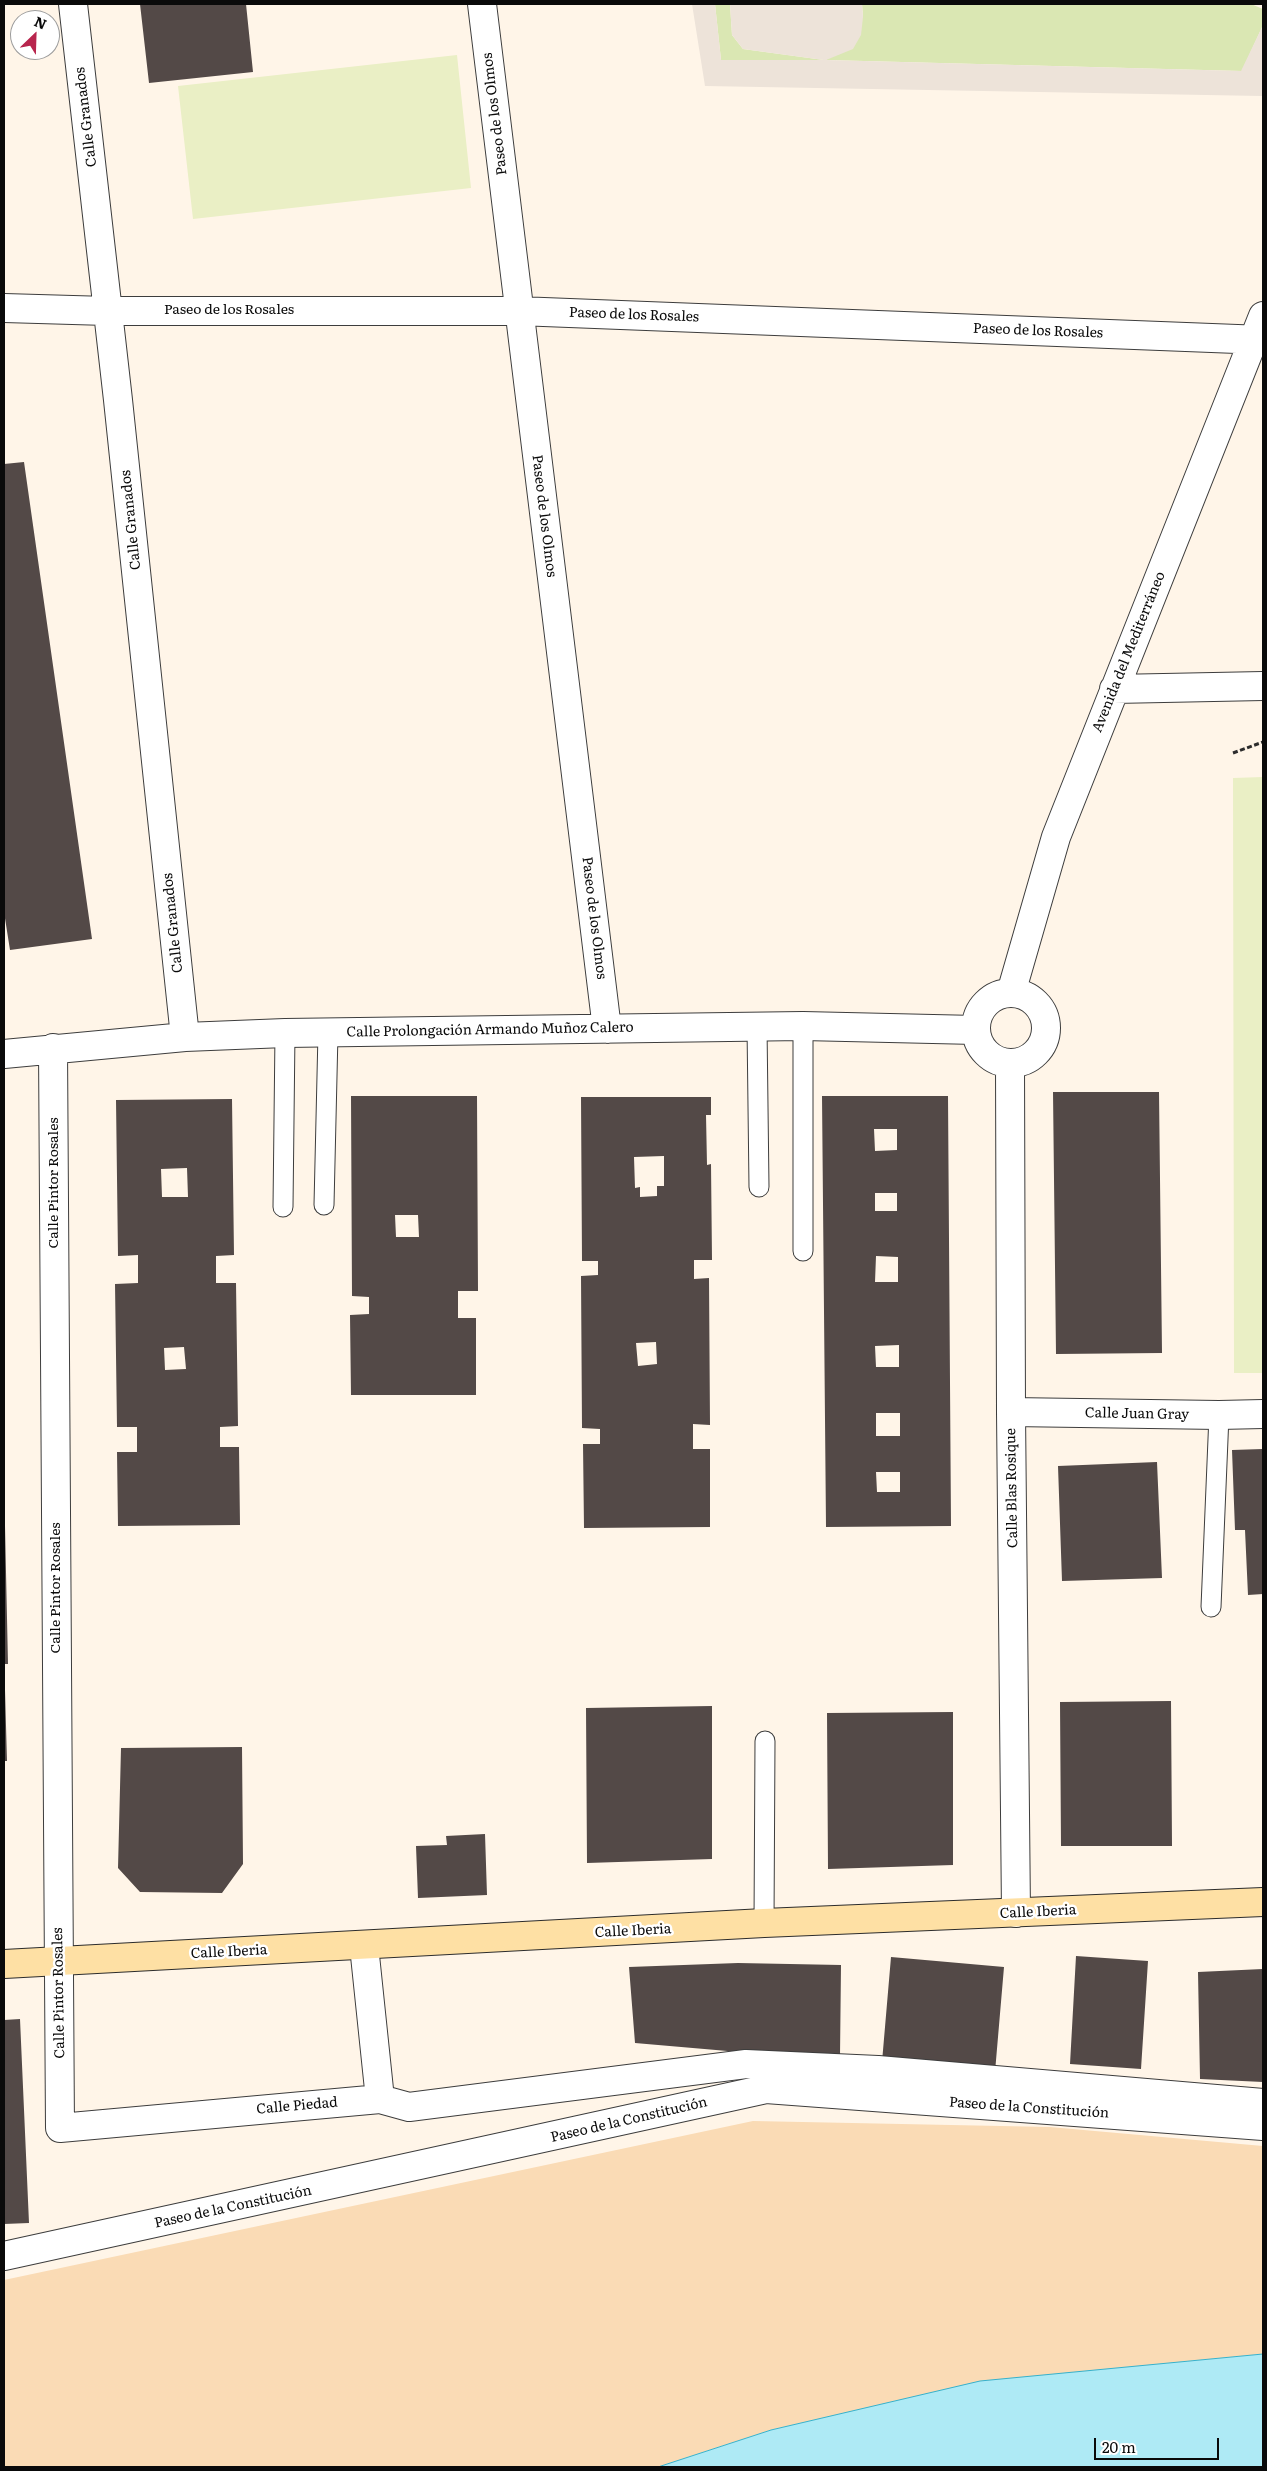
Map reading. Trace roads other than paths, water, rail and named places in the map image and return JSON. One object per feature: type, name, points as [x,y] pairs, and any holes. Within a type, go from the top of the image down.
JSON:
[{"type":"main road","name":"Calle Iberia","points":[[4,1964],[764,1923],[1263,1902]]},
{"type":"street","name":"Calle Granados","points":[[73,4],[185,1037]]},
{"type":"street","name":"Paseo de los Olmos","points":[[482,4],[607,1029]]},
{"type":"street","name":"Paseo de los Rosales","points":[[4,308],[107,311],[518,311],[1260,332]]},
{"type":"street","name":"Avenida del Mediterráneo","points":[[1011,993],[1056,837],[1114,689],[1260,332]]},
{"type":"street","points":[[1114,689],[1263,686]]},
{"type":"street","points":[[1011,993],[1024,995],[1036,1003],[1043,1012],[1046,1037],[1036,1053],[1022,1062],[1010,1063],[1003,1062],[986,1052],[980,1044],[976,1030],[979,1014],[986,1003],[995,996],[1011,993]]},
{"type":"street","name":"Calle Prolongación Armando Muñoz Calero","points":[[4,1054],[185,1037],[285,1033],[757,1026],[976,1030]]},
{"type":"street","name":"Calle Pintor Rosales","points":[[53,1048],[60,2128]]},
{"type":"street","name":"Calle Blas Rosique","points":[[1010,1063],[1016,1913]]},
{"type":"street","name":"Calle Juan Gray","points":[[1011,1412],[1219,1416],[1263,1414]]},
{"type":"street","points":[[364,1946],[380,2099],[409,2107],[746,2064],[878,2070],[1263,2103]]},
{"type":"street","name":"Paseo de la Constitución","points":[[4,2256],[766,2089],[1263,2126]]},
{"type":"street","name":"Calle Piedad","points":[[60,2128],[380,2099]]},
{"type":"lane","points":[[757,1026],[759,1187]]},
{"type":"lane","points":[[803,1026],[803,1251]]},
{"type":"lane","points":[[284,1207],[285,1033]]},
{"type":"lane","points":[[324,1205],[328,1033]]},
{"type":"lane","points":[[1211,1607],[1219,1416]]},
{"type":"lane","points":[[764,1923],[765,1741]]},
{"type":"water","points":[[1263,2354],[1263,2467],[658,2467],[771,2430],[980,2381]]}]
